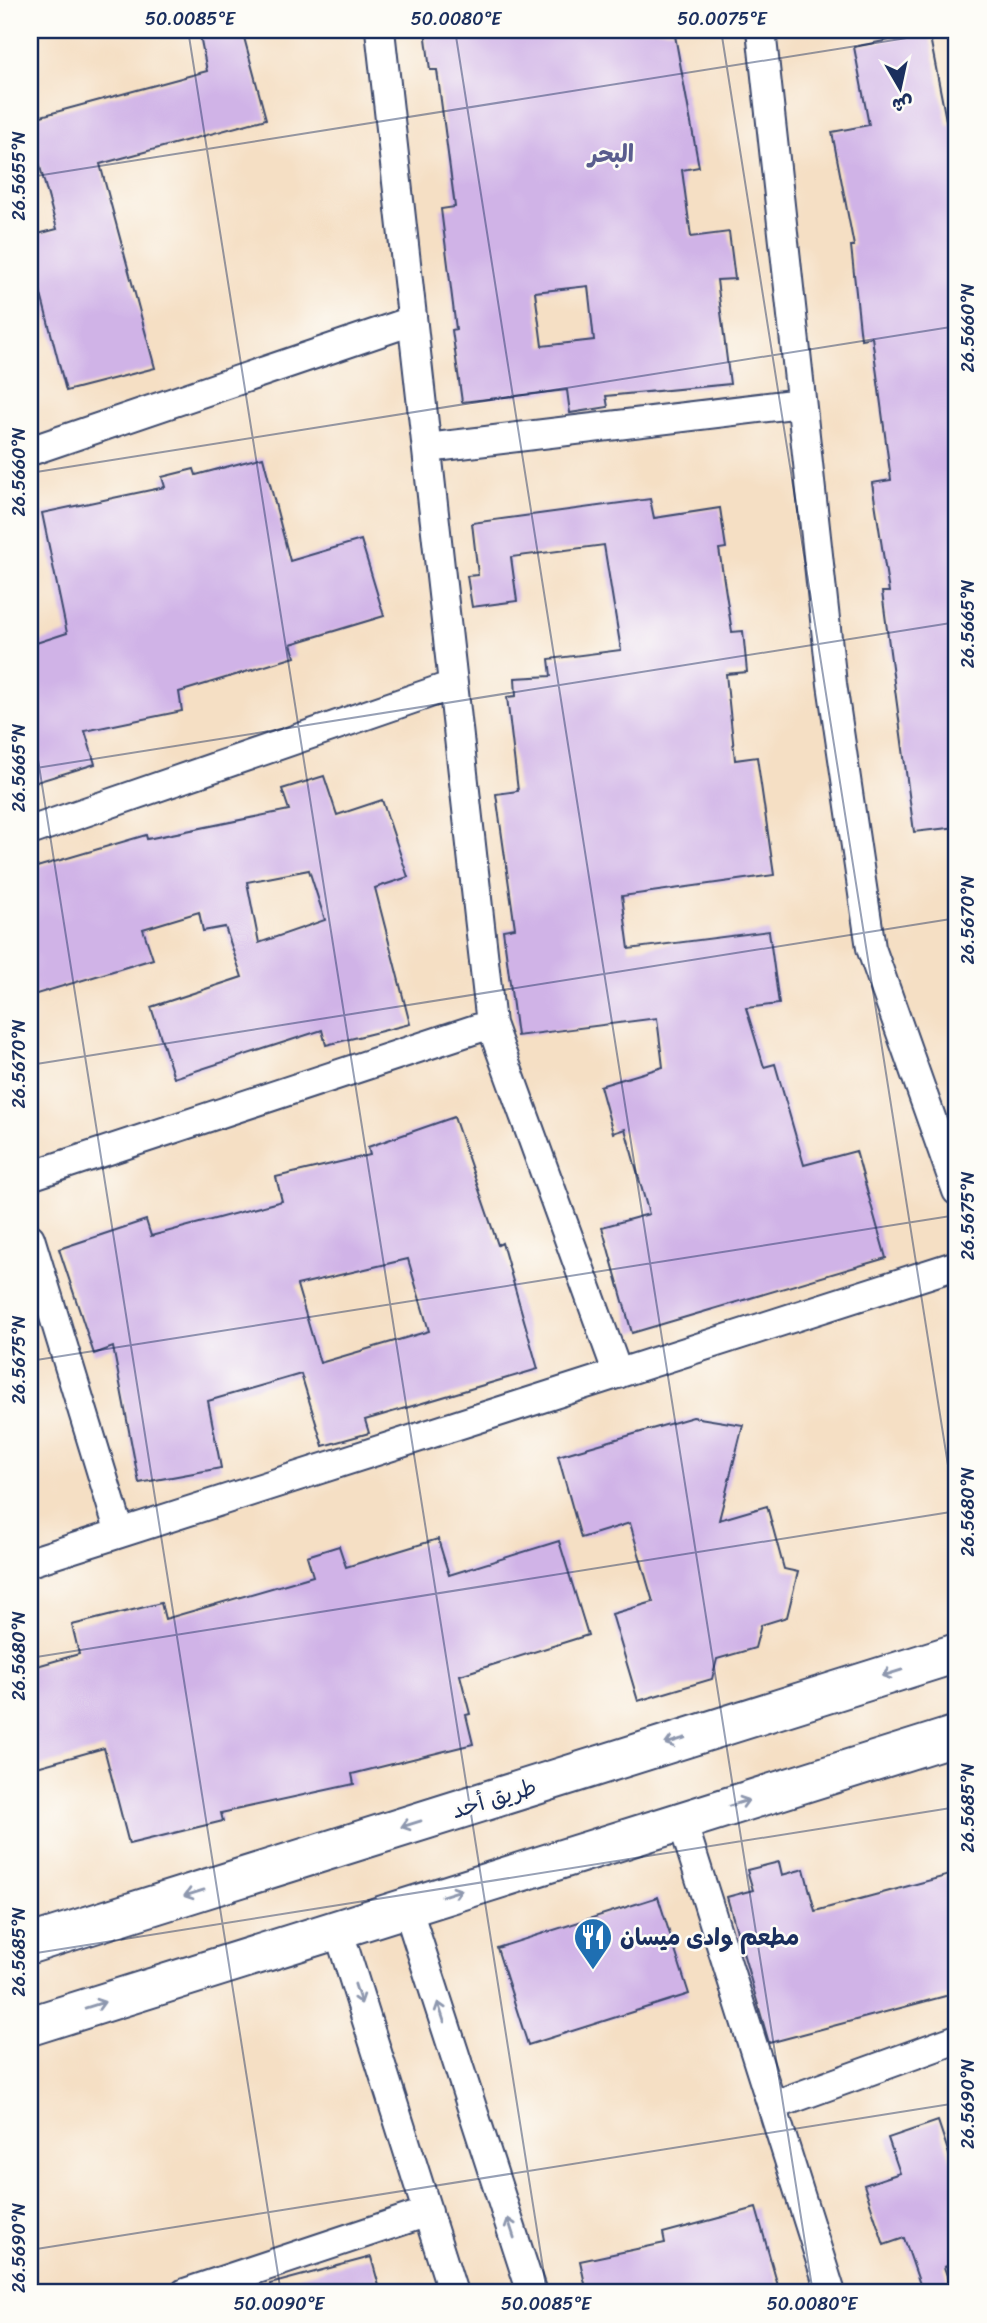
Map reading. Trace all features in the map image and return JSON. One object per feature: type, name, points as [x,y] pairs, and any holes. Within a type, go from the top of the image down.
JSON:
[{"type":"main road","name":"طريق أحد","points":[[30,1944],[957,1653]]},
{"type":"main road","points":[[30,2026],[957,1735]]},
{"type":"street","points":[[380,30],[491,1024],[618,1374]]},
{"type":"street","points":[[761,30],[832,684],[871,948],[957,1191]]},
{"type":"street","points":[[30,452],[412,321]]},
{"type":"street","points":[[427,448],[801,402]]},
{"type":"street","points":[[30,831],[453,685]]},
{"type":"street","points":[[30,1176],[491,1024]]},
{"type":"street","points":[[30,1238],[120,1533]]},
{"type":"street","points":[[30,1562],[957,1265]]},
{"type":"street","points":[[682,1821],[831,2293]]},
{"type":"street","points":[[407,1907],[532,2293]]},
{"type":"street","points":[[338,1929],[453,2293]]},
{"type":"street","points":[[772,2106],[957,2039]]},
{"type":"street","points":[[185,2293],[428,2212]]},
{"type":"building","points":[[199,30],[242,30],[266,119],[100,164],[155,368],[66,391],[30,252],[30,236],[57,229],[30,130],[30,119],[207,71]]},
{"type":"building","points":[[425,30],[674,30],[699,167],[682,170],[691,237],[729,232],[735,279],[717,280],[730,384],[606,396],[608,407],[570,413],[567,390],[462,402],[452,330],[456,329],[441,209],[455,207],[437,70],[430,70]],"holes":[[[588,286],[594,340],[542,346],[535,292]]]},
{"type":"building","points":[[929,32],[947,125],[954,124],[957,140],[957,827],[914,832],[882,592],[889,592],[872,483],[891,480],[872,337],[861,339],[851,246],[854,246],[832,132],[869,125],[854,47]]},
{"type":"building","points":[[263,457],[290,561],[361,540],[384,616],[291,644],[295,657],[179,692],[182,711],[85,731],[95,764],[30,784],[30,645],[67,633],[42,513],[165,487],[162,477],[194,469],[196,475]]},
{"type":"building","points":[[650,499],[654,518],[720,508],[726,548],[719,549],[732,632],[743,631],[747,672],[726,674],[735,760],[757,757],[774,875],[622,896],[629,949],[769,931],[779,1004],[746,1008],[764,1067],[775,1064],[804,1165],[856,1151],[886,1258],[632,1333],[602,1227],[649,1214],[625,1129],[613,1133],[600,1086],[663,1067],[657,1018],[517,1036],[503,930],[515,928],[496,794],[518,791],[507,697],[516,696],[515,678],[551,676],[549,659],[621,650],[604,545],[511,557],[517,601],[472,607],[467,576],[478,575],[472,523]]},
{"type":"building","points":[[324,776],[337,815],[382,800],[408,877],[375,888],[410,1024],[326,1045],[322,1030],[174,1078],[151,1007],[242,977],[225,927],[203,931],[199,912],[143,929],[153,959],[30,996],[30,869],[146,835],[147,839],[289,810],[282,789]],"holes":[[[309,870],[325,920],[259,943],[247,882]]]},
{"type":"building","points":[[454,1117],[498,1245],[502,1243],[538,1369],[365,1420],[369,1433],[323,1446],[301,1374],[208,1401],[221,1468],[139,1483],[113,1347],[94,1354],[59,1249],[146,1220],[151,1236],[282,1201],[276,1177],[370,1155],[368,1147]],"holes":[[[408,1259],[429,1331],[320,1363],[297,1285]]]},
{"type":"building","points":[[693,1417],[743,1425],[719,1520],[767,1506],[784,1569],[798,1572],[787,1617],[761,1625],[755,1648],[717,1659],[712,1679],[638,1701],[612,1614],[653,1602],[630,1523],[581,1538],[558,1456]]},
{"type":"building","points":[[438,1539],[449,1575],[559,1541],[588,1635],[460,1675],[470,1714],[466,1715],[473,1744],[352,1774],[354,1784],[221,1813],[223,1821],[129,1844],[104,1748],[30,1769],[30,1668],[79,1654],[72,1625],[161,1603],[165,1619],[313,1576],[307,1556],[339,1546],[346,1567]]},
{"type":"building","points":[[779,1862],[782,1875],[804,1869],[815,1911],[957,1873],[957,1993],[769,2043],[727,1897],[753,1890],[747,1870]]},
{"type":"building","name":"مطعم وادى ميسان","points":[[658,1897],[689,1994],[528,2045],[497,1948]]},
{"type":"building","points":[[938,2121],[957,2178],[957,2262],[944,2267],[953,2293],[923,2293],[904,2238],[884,2245],[864,2185],[900,2173],[888,2138]]},
{"type":"building","points":[[756,2208],[780,2293],[587,2293],[580,2261],[665,2243],[663,2233]]},
{"type":"building","points":[[371,2257],[381,2293],[271,2293],[270,2284]]},
{"type":"place","name":"مطعم وادى ميسان","points":[[593,1971]]},
{"type":"district","name":"البحر","points":[[611,154]]}]
